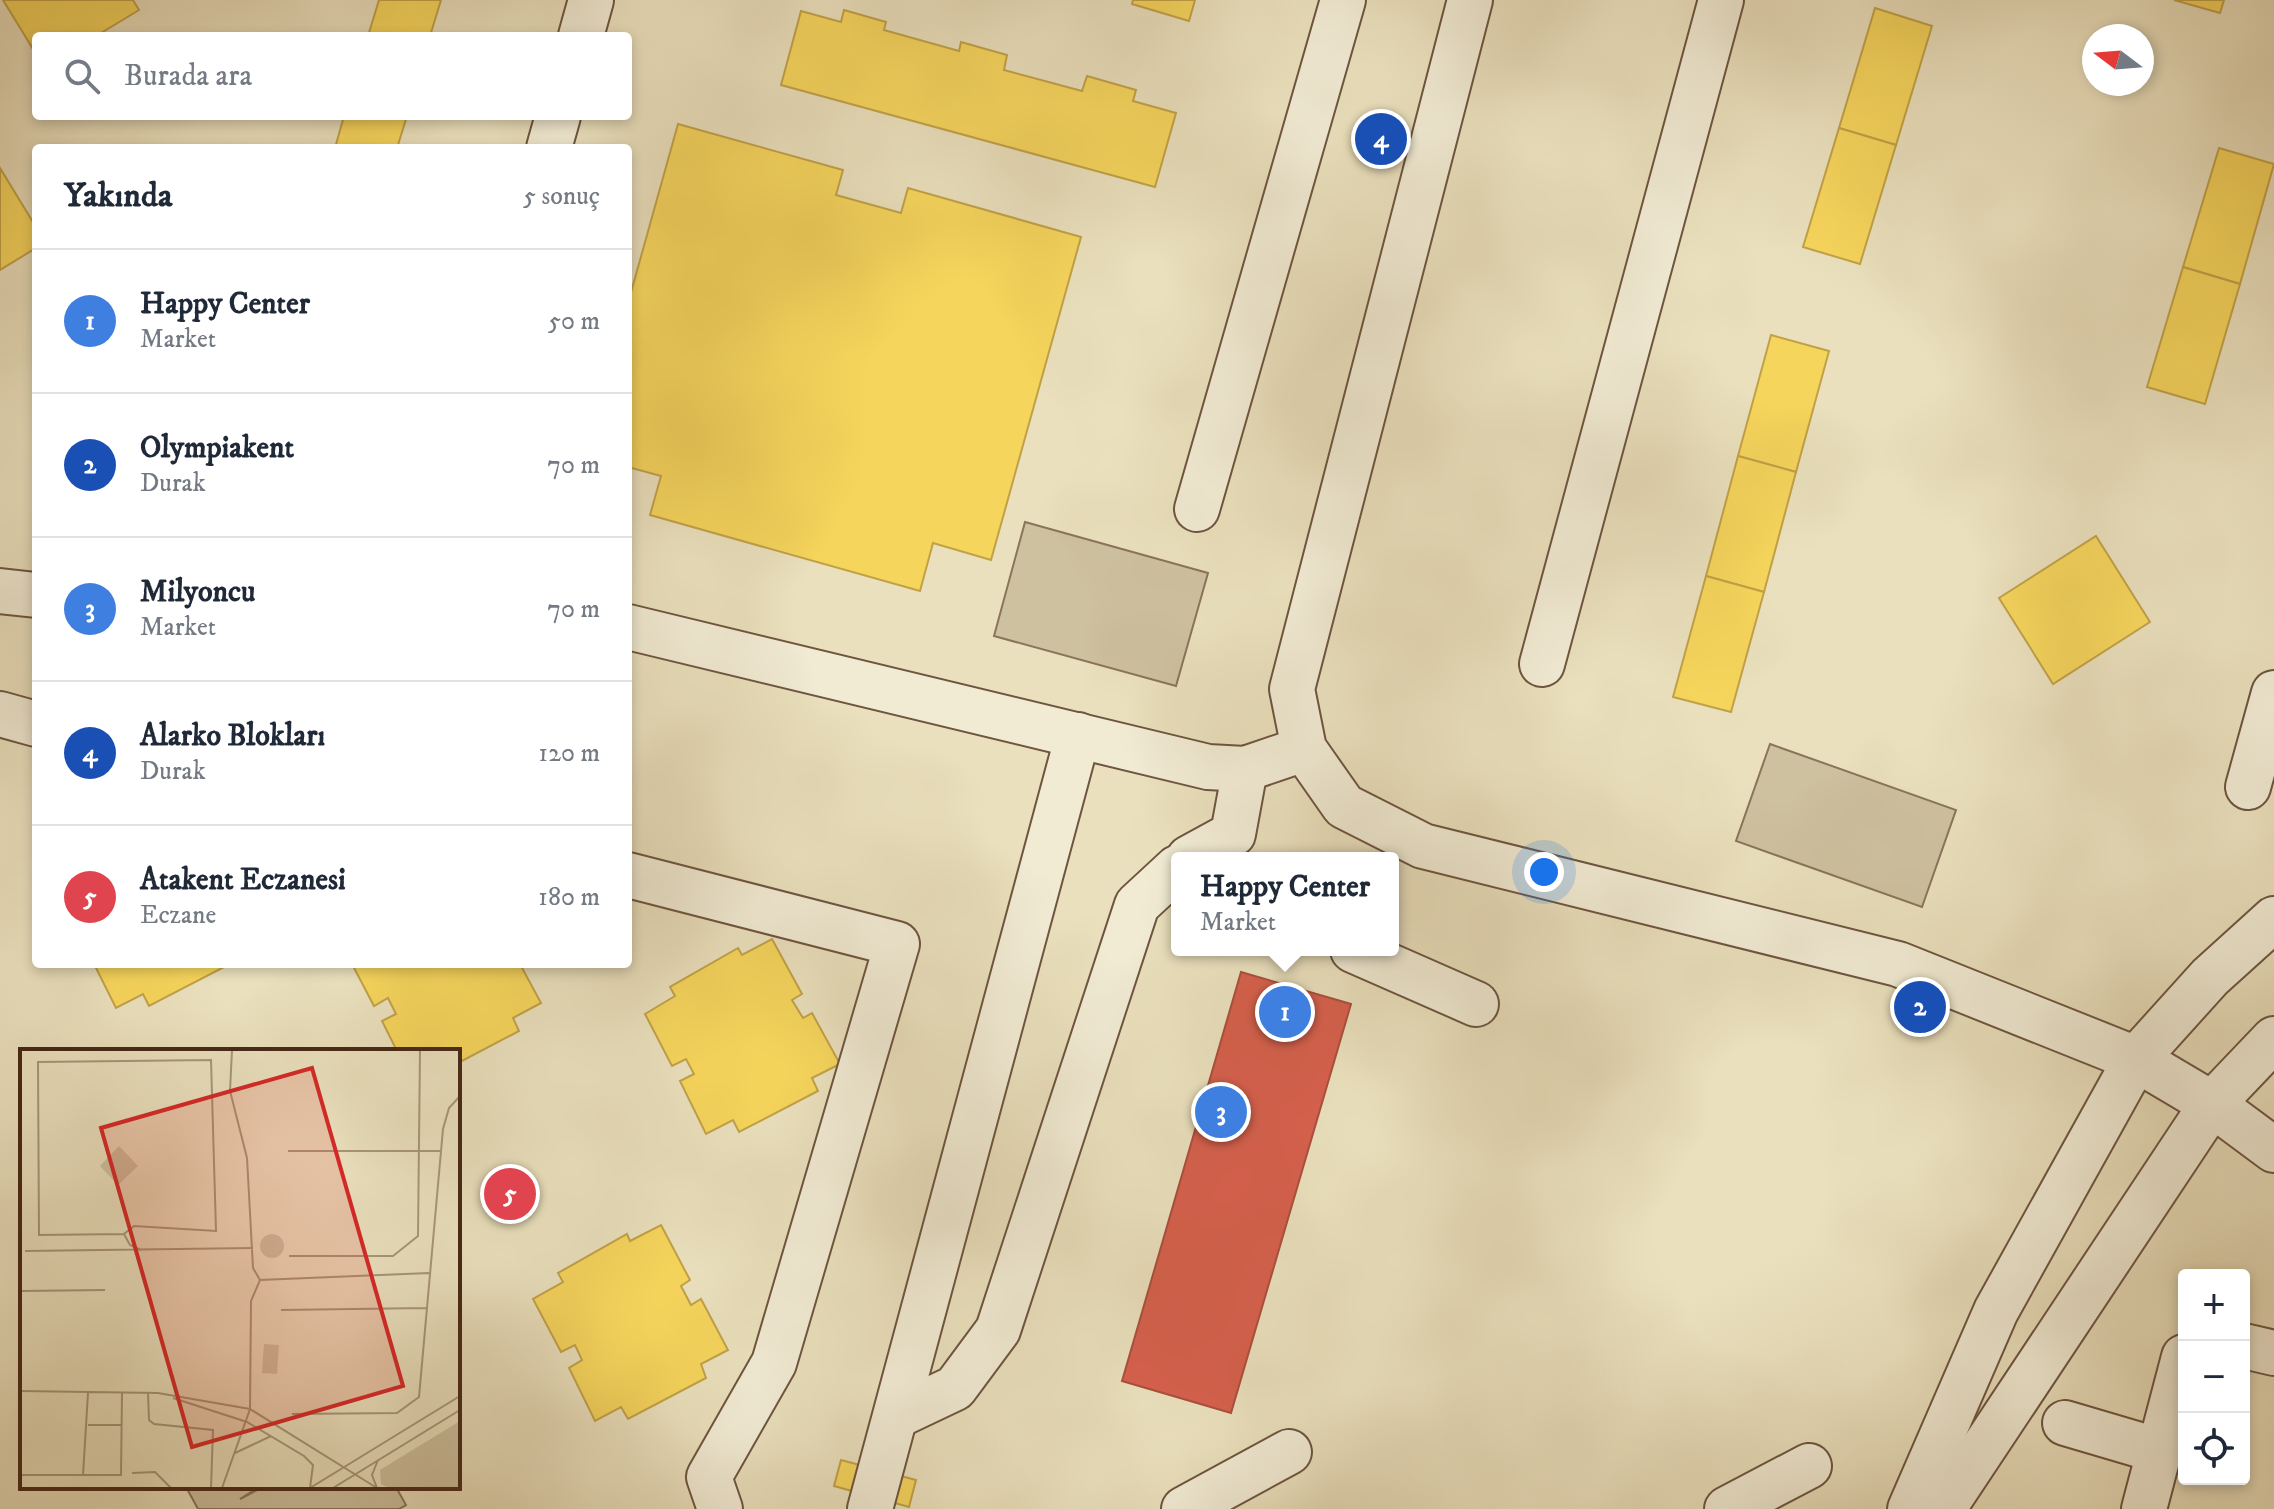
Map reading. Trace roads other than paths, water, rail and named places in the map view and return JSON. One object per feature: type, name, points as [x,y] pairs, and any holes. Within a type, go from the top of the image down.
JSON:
[{"type":"street","points":[[582,32],[591,0]]},
{"type":"street","points":[[1197,509],[1343,0]]},
{"type":"street","points":[[1470,0],[1292,689],[1304,749],[1344,806],[1423,846],[1898,964],[2136,1059],[2212,1104],[2274,1150]]},
{"type":"street","points":[[1542,664],[1721,0]]},
{"type":"street","points":[[550,144],[557,120]]},
{"type":"street","points":[[0,591],[32,595]]},
{"type":"street","points":[[632,628],[1208,767],[1245,769],[1304,749]]},
{"type":"street","points":[[2248,787],[2274,693]]},
{"type":"street","points":[[0,714],[32,723]]},
{"type":"street","points":[[851,1509],[875,1492],[1078,735]]},
{"type":"street","points":[[1200,852],[1233,834],[1245,769]]},
{"type":"street","points":[[896,1416],[955,1388],[998,1330],[1137,905],[1171,874]]},
{"type":"street","points":[[632,876],[897,944],[774,1363],[709,1477],[720,1509]]},
{"type":"street","points":[[1910,1509],[1996,1311],[2136,1059],[2210,977],[2274,919]]},
{"type":"street","points":[[1367,956],[1476,1004]]},
{"type":"street","points":[[1943,1509],[2212,1104],[2274,1039]]},
{"type":"street","points":[[2250,1347],[2274,1353]]},
{"type":"street","points":[[2144,1509],[2178,1380]]},
{"type":"street","points":[[2065,1423],[2160,1451]]},
{"type":"street","points":[[1184,1509],[1289,1452]]},
{"type":"street","points":[[1727,1509],[1809,1466]]},
{"type":"place","name":"Alarko Blokları","points":[[1381,139]]},
{"type":"place","name":"Olympiakent","points":[[1920,1007]]},
{"type":"place","name":"Happy Center","points":[[1285,1012]]},
{"type":"place","name":"Milyoncu","points":[[1221,1112]]},
{"type":"place","name":"Atakent Eczanesi","points":[[510,1194]]}]
